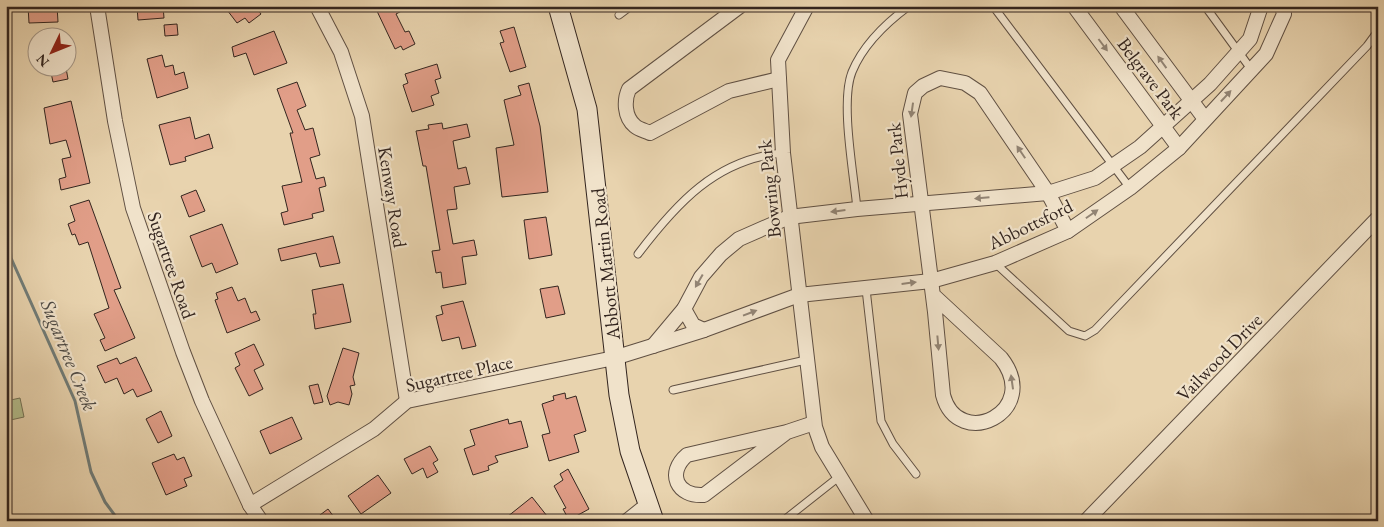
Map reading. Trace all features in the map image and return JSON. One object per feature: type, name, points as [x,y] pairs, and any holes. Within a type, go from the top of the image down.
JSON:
[{"type":"main road","name":"Abbott Martin Road","points":[[558,6],[587,109],[612,318],[618,395],[630,451],[650,513]]},
{"type":"street","name":"Sugartree Road","points":[[98,6],[115,121],[133,208],[168,313],[199,393],[250,506],[261,521]]},
{"type":"street","name":"Kenway Road","points":[[317,6],[341,52],[362,116],[407,401]]},
{"type":"street","points":[[740,6],[629,89],[624,99],[627,113],[634,126],[650,133],[729,92],[779,79]]},
{"type":"street","name":"Bowring Park","points":[[807,6],[778,60],[782,153],[789,217],[814,423],[822,447],[867,521]]},
{"type":"street","name":"Belgrave Park","points":[[1074,6],[1180,148]]},
{"type":"street","name":"Belgrave Park","points":[[1121,6],[1191,102],[1205,118]]},
{"type":"street","name":"Abbottsford","points":[[652,347],[684,308],[700,277],[721,254],[738,239],[789,217],[1048,192],[1094,178],[1140,147],[1191,102],[1250,39],[1261,6]]},
{"type":"street","name":"Abbottsford","points":[[614,358],[704,330],[799,295],[866,289],[932,288],[1068,231],[1130,188],[1180,148],[1205,118],[1266,54],[1284,14],[1282,6]]},
{"type":"street","name":"Hyde Park","points":[[932,288],[1009,368],[1014,387],[1012,396],[1008,406],[996,419],[982,423],[967,421],[958,417],[945,403],[910,114],[915,93],[923,86],[940,78],[965,83],[980,93],[1048,192],[1068,231]]},
{"type":"street","name":"Vailwood Drive","points":[[1089,520],[1378,218]]},
{"type":"street","points":[[684,308],[693,325],[704,330]]},
{"type":"street","name":"Sugartree Place","points":[[250,506],[374,429],[407,401],[614,358]]},
{"type":"street","points":[[787,432],[704,495],[694,496],[685,492],[678,485],[675,472],[680,461],[687,455],[787,432],[814,423]]},
{"type":"street","points":[[626,521],[650,513]]},
{"type":"lane","points":[[619,16],[631,6]]},
{"type":"lane","points":[[857,209],[848,103],[852,73],[873,38],[909,6]]},
{"type":"lane","points":[[993,6],[1130,188]]},
{"type":"lane","points":[[1205,6],[1251,69]]},
{"type":"lane","points":[[995,263],[1069,331],[1085,336],[1095,330],[1367,46],[1378,31]]},
{"type":"lane","points":[[638,254],[667,215],[702,184],[742,161],[766,154],[782,153]]},
{"type":"lane","points":[[866,289],[881,421],[893,444],[916,474]]},
{"type":"lane","points":[[673,390],[806,360]]},
{"type":"lane","points":[[783,521],[840,476]]},
{"type":"green space","points":[[20,398],[24,417],[6,421],[6,401]]},
{"type":"building","points":[[28,6],[57,6],[58,22],[29,23]]},
{"type":"building","points":[[137,6],[163,6],[164,18],[138,20]]},
{"type":"building","points":[[224,6],[255,6],[261,14],[249,23],[245,18],[237,23]]},
{"type":"building","points":[[381,6],[411,6],[396,14],[405,32],[409,31],[415,44],[403,50],[401,46],[395,49],[376,9]]},
{"type":"building","points":[[177,24],[178,35],[165,36],[164,25]]},
{"type":"building","points":[[514,27],[526,67],[510,72],[500,43],[504,42],[500,31]]},
{"type":"building","points":[[274,31],[287,63],[254,75],[246,53],[234,57],[232,47]]},
{"type":"building","points":[[162,55],[165,67],[173,65],[175,75],[184,72],[188,88],[157,98],[147,59]]},
{"type":"building","points":[[437,64],[441,78],[435,80],[439,93],[431,96],[434,105],[412,112],[403,85],[408,83],[405,74]]},
{"type":"building","points":[[52,78],[68,78],[68,79],[53,82]]},
{"type":"building","points":[[297,82],[306,106],[297,110],[305,130],[313,128],[320,155],[310,158],[316,179],[324,177],[326,186],[319,188],[324,211],[312,214],[313,218],[284,225],[281,213],[288,211],[282,186],[302,182],[290,133],[293,133],[277,89]]},
{"type":"building","points":[[529,83],[540,126],[548,192],[502,197],[496,148],[514,145],[504,100],[521,95],[518,86]]},
{"type":"building","points":[[71,101],[90,183],[61,190],[59,179],[66,177],[62,159],[71,157],[66,140],[50,144],[44,108]]},
{"type":"building","points":[[190,117],[195,139],[209,134],[213,148],[185,157],[186,161],[170,165],[159,125]]},
{"type":"building","points":[[442,123],[443,129],[467,124],[470,137],[453,141],[458,169],[466,167],[470,184],[454,187],[457,209],[447,210],[453,244],[474,240],[477,255],[462,257],[466,284],[443,288],[441,272],[436,273],[432,251],[440,250],[426,166],[423,166],[416,131],[429,129],[428,125]]},
{"type":"building","points":[[196,190],[205,211],[189,217],[181,196]]},
{"type":"building","points":[[89,200],[121,288],[114,290],[135,338],[105,351],[100,340],[105,338],[94,314],[109,308],[88,242],[79,245],[75,234],[72,235],[68,224],[75,221],[70,206]]},
{"type":"building","points":[[546,217],[552,255],[529,259],[524,220]]},
{"type":"building","points":[[222,224],[238,264],[216,273],[212,263],[202,267],[190,236]]},
{"type":"building","points":[[333,236],[340,263],[320,267],[316,253],[281,261],[278,249]]},
{"type":"building","points":[[343,284],[351,322],[315,329],[313,314],[316,314],[312,290]]},
{"type":"building","points":[[558,286],[565,314],[546,318],[540,289]]},
{"type":"building","points":[[232,287],[238,301],[245,298],[251,313],[256,311],[260,320],[227,333],[215,300],[218,299],[216,293]]},
{"type":"building","points":[[463,301],[476,346],[462,349],[459,337],[442,341],[436,316],[443,314],[441,306]]},
{"type":"building","points":[[254,344],[264,365],[254,370],[263,389],[249,396],[235,368],[240,365],[235,353]]},
{"type":"building","points":[[343,348],[359,353],[353,377],[355,385],[350,386],[352,394],[349,405],[338,402],[330,405],[327,396]]},
{"type":"building","points":[[136,357],[152,391],[137,397],[133,389],[124,394],[117,378],[105,383],[97,366],[117,358],[120,364]]},
{"type":"building","points":[[318,384],[323,402],[314,404],[309,386]]},
{"type":"building","points":[[565,393],[566,399],[576,396],[586,431],[574,435],[579,452],[549,461],[542,435],[550,433],[542,404],[554,400],[553,396]]},
{"type":"building","points":[[161,411],[172,436],[158,443],[146,419]]},
{"type":"building","points":[[292,417],[302,439],[270,454],[260,431]]},
{"type":"building","points":[[508,419],[509,424],[521,421],[528,447],[495,456],[498,462],[488,466],[489,470],[473,475],[464,449],[475,445],[470,430]]},
{"type":"building","points":[[430,446],[438,460],[433,463],[438,472],[427,478],[423,468],[412,474],[404,459]]},
{"type":"building","points":[[174,454],[177,460],[184,457],[192,476],[184,479],[187,486],[166,495],[152,463]]},
{"type":"building","points":[[568,469],[589,509],[569,520],[563,509],[566,508],[554,486],[563,480],[560,474]]},
{"type":"building","points":[[378,475],[391,493],[361,514],[348,496]]},
{"type":"building","points":[[532,497],[551,521],[502,521]]},
{"type":"building","points":[[328,509],[337,521],[312,521]]},
{"type":"waterway","name":"Sugartree Creek","points":[[6,195],[11,258],[75,401],[91,472],[105,502],[119,521]]}]
